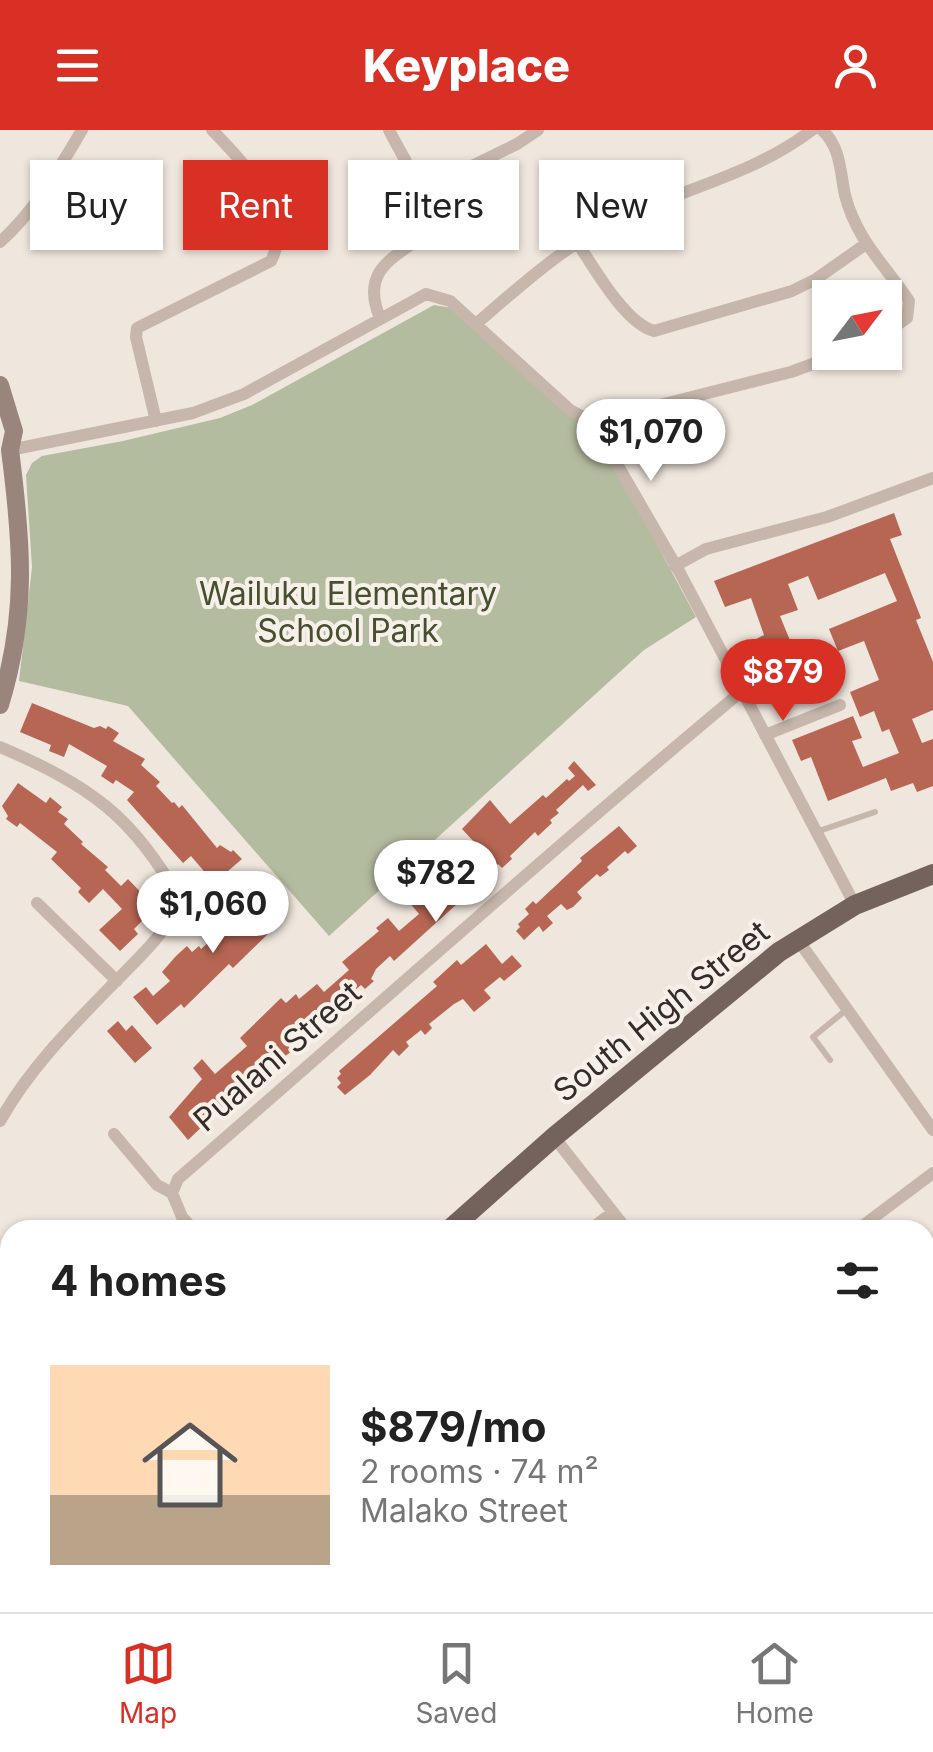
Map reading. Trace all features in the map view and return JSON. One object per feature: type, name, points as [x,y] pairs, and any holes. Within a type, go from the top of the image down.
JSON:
[{"type":"main road","name":"South High Street","points":[[460,1220],[554,1137],[798,940],[856,905],[933,874]]},
{"type":"street","points":[[0,242],[19,225],[82,130]]},
{"type":"street","points":[[156,421],[137,328],[271,261],[279,246],[279,229],[264,196],[236,154],[212,130]]},
{"type":"street","points":[[389,130],[403,160]]},
{"type":"street","points":[[485,160],[538,130]]},
{"type":"street","points":[[684,194],[730,176],[812,130]]},
{"type":"street","points":[[822,130],[834,145],[846,196],[866,244],[893,280]]},
{"type":"street","points":[[582,250],[638,324],[654,331],[792,291],[866,244]]},
{"type":"street","points":[[380,318],[372,292],[373,279],[405,250]]},
{"type":"street","points":[[476,324],[566,250]]},
{"type":"street","points":[[902,292],[910,303],[902,322]]},
{"type":"street","points":[[3,446],[192,413],[244,394],[415,298],[429,294],[444,297],[574,414],[592,421],[615,421],[656,406],[812,364]]},
{"type":"street","points":[[0,385],[14,431],[3,446],[22,578],[14,645],[0,705]]},
{"type":"street","points":[[592,421],[675,566],[856,905]]},
{"type":"street","points":[[675,566],[706,549],[827,517],[933,478]]},
{"type":"street","name":"Pualani Street","points":[[172,1193],[180,1178],[315,1058],[742,691]]},
{"type":"street","points":[[765,735],[840,705]]},
{"type":"street","points":[[0,747],[88,790],[120,818],[161,866],[181,902],[164,934],[5,1098],[0,1121]]},
{"type":"street","points":[[37,904],[117,980]]},
{"type":"street","points":[[798,940],[933,1130]]},
{"type":"street","points":[[114,1134],[157,1185],[172,1193],[185,1220]]},
{"type":"street","points":[[554,1137],[620,1220]]},
{"type":"street","points":[[870,1220],[933,1173]]},
{"type":"street","points":[[603,1220],[613,1212]]},
{"type":"lane","points":[[816,832],[875,812]]},
{"type":"lane","points":[[830,1060],[812,1037],[846,1010]]},
{"type":"green space","name":"Wailuku Elementary School Park","points":[[434,305],[452,308],[594,427],[696,617],[644,650],[329,936],[128,706],[19,681],[32,567],[26,475],[32,463],[42,456],[220,418],[252,405]]},
{"type":"building","points":[[894,513],[902,535],[890,539],[921,618],[916,620],[933,662],[933,710],[912,719],[922,743],[933,739],[933,786],[917,792],[913,783],[891,791],[886,778],[828,801],[811,757],[801,761],[792,740],[853,716],[862,738],[852,741],[863,767],[899,753],[889,729],[882,732],[874,711],[860,717],[850,692],[879,680],[864,641],[838,651],[829,629],[897,601],[885,573],[818,600],[808,576],[788,584],[798,610],[780,616],[812,694],[783,706],[756,639],[764,635],[751,598],[725,607],[714,581]]},
{"type":"building","points":[[32,703],[94,728],[108,726],[119,733],[113,741],[145,759],[141,765],[160,782],[156,786],[172,803],[179,808],[182,805],[217,848],[220,845],[233,850],[242,859],[214,883],[191,856],[183,863],[127,800],[134,792],[101,776],[107,766],[69,744],[64,757],[49,751],[51,745],[20,732]]},
{"type":"building","points":[[574,761],[596,785],[588,791],[583,785],[556,810],[559,813],[550,820],[552,823],[538,836],[535,832],[502,868],[498,864],[475,890],[447,859],[434,870],[424,858],[445,840],[460,856],[475,843],[462,829],[490,800],[510,824],[543,795],[546,798],[575,776],[568,768]]},
{"type":"building","points":[[18,783],[46,803],[50,797],[62,807],[58,812],[68,819],[64,824],[108,867],[105,870],[121,886],[128,879],[151,903],[144,910],[148,915],[134,929],[138,934],[120,951],[99,930],[122,909],[103,889],[89,903],[78,892],[81,888],[51,859],[57,852],[20,823],[17,827],[6,819],[2,806]]},
{"type":"building","points":[[619,826],[637,846],[628,854],[625,851],[607,867],[609,870],[600,877],[597,874],[577,892],[582,898],[573,907],[567,910],[561,904],[547,916],[553,923],[543,932],[539,926],[524,940],[516,931],[529,914],[525,909],[533,901],[536,904],[582,861],[580,858]]},
{"type":"building","points":[[403,877],[422,897],[429,891],[437,900],[447,891],[458,903],[394,961],[390,956],[376,969],[371,979],[374,981],[365,989],[361,985],[335,1007],[338,1010],[325,1022],[315,1010],[294,1029],[305,1042],[271,1066],[269,1063],[188,1140],[169,1117],[202,1079],[193,1068],[202,1059],[215,1074],[247,1046],[240,1038],[281,998],[286,1003],[296,994],[299,999],[317,984],[324,992],[349,970],[342,962],[379,931],[376,928],[388,918],[399,931],[419,914],[391,888]]},
{"type":"building","points":[[261,884],[288,907],[266,926],[271,931],[233,968],[229,964],[184,1008],[181,1004],[157,1025],[133,997],[146,987],[153,996],[170,981],[162,972],[176,956],[187,946],[192,952],[199,946],[201,949],[239,916],[233,910]]},
{"type":"building","points":[[486,944],[502,964],[512,955],[522,966],[504,981],[500,977],[484,990],[491,998],[474,1012],[463,999],[454,1004],[429,1024],[432,1028],[425,1035],[421,1030],[406,1042],[409,1046],[399,1056],[393,1050],[345,1095],[337,1087],[341,1083],[337,1078],[339,1071],[437,986],[433,982],[457,960],[461,965]]},
{"type":"building","points":[[118,1021],[126,1031],[132,1025],[152,1048],[135,1063],[107,1031]]}]
